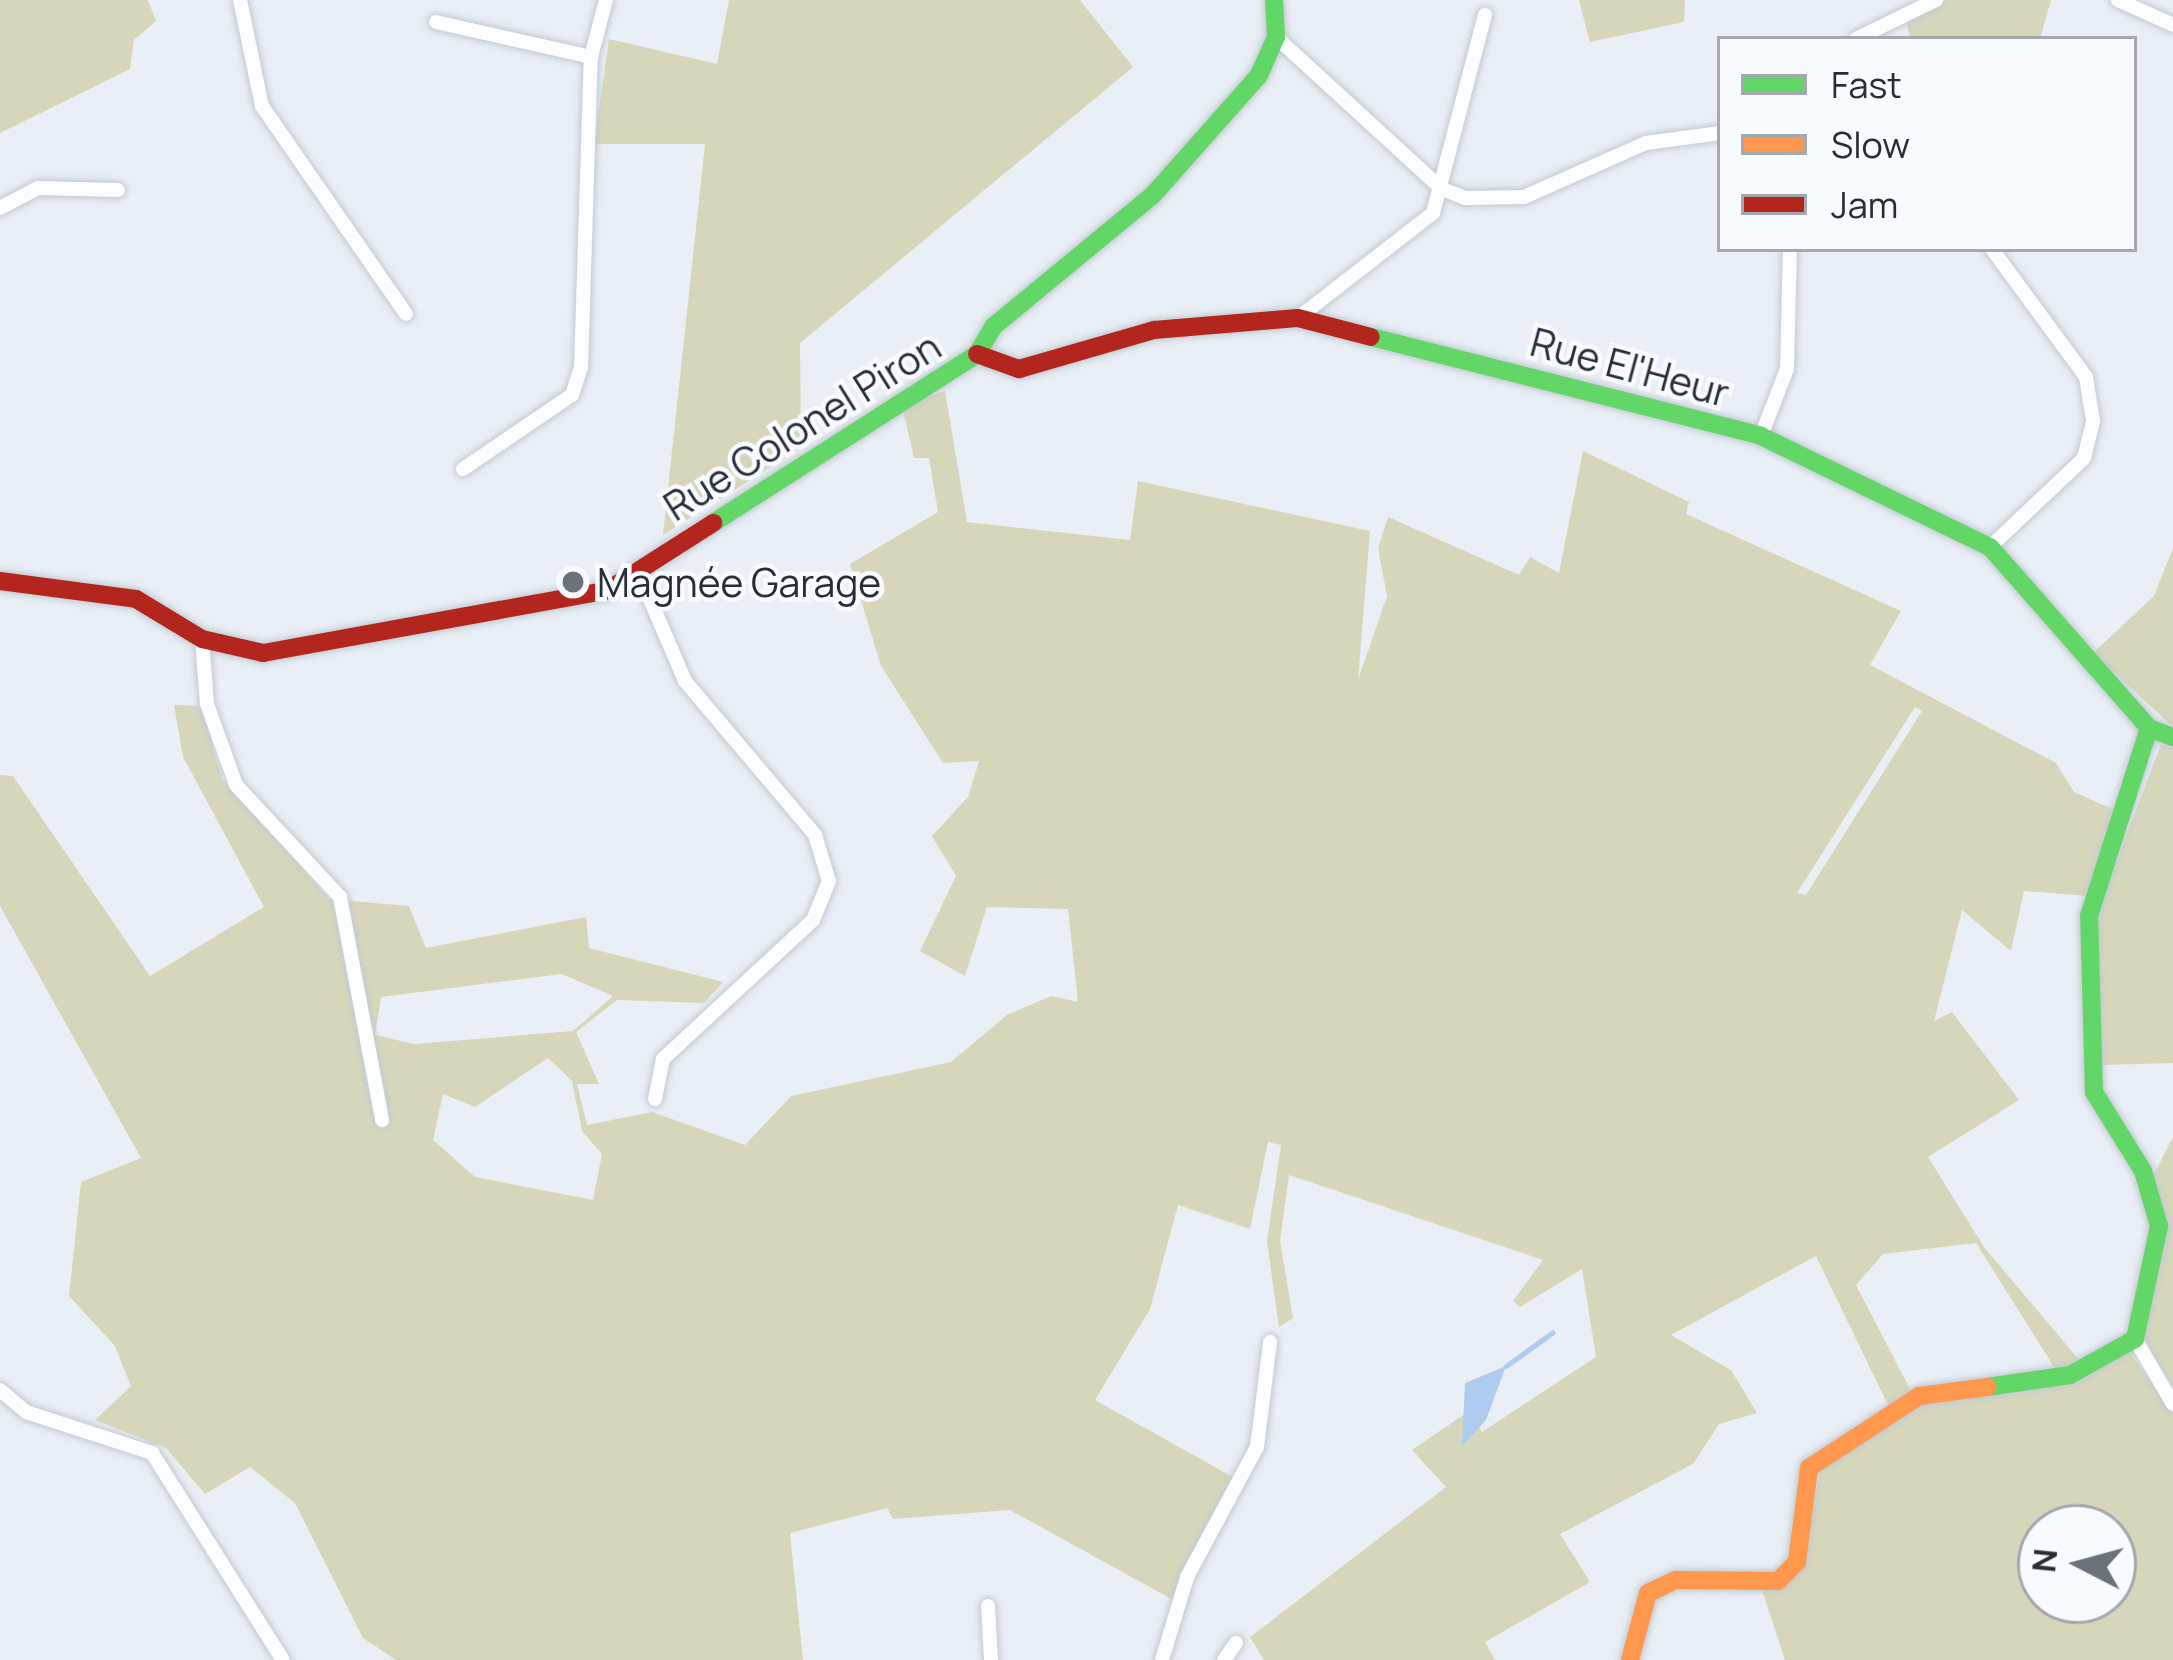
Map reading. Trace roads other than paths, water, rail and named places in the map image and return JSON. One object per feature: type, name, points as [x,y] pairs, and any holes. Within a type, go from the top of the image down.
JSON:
[{"type":"street","points":[[240,0],[262,106],[406,314]]},
{"type":"street","points":[[464,469],[572,395],[581,368],[591,57],[606,0]]},
{"type":"street","points":[[1274,0],[1276,37],[1442,189],[1524,197],[1646,143],[1717,133]]},
{"type":"street","points":[[1862,36],[1936,0]]},
{"type":"street","points":[[2118,0],[2173,25]]},
{"type":"street","points":[[1298,318],[1432,213],[1485,16]]},
{"type":"street","points":[[436,22],[591,57]]},
{"type":"street","name":"Rue Colonel Piron","points":[[0,581],[136,599],[202,639],[263,652],[608,590],[977,354],[994,326],[1154,195],[1259,75],[1276,37]]},
{"type":"street","points":[[0,208],[38,188],[118,190]]},
{"type":"street","points":[[1761,436],[1786,369],[1790,252]]},
{"type":"street","points":[[1990,547],[2084,458],[2093,421],[2086,376],[1994,252]]},
{"type":"street","name":"Rue El'Heur","points":[[977,354],[1019,369],[1154,330],[1298,318],[1761,436],[1990,547],[2150,728],[2173,737]]},
{"type":"street","points":[[637,569],[685,681],[815,835],[829,880],[813,920],[663,1059],[656,1100]]},
{"type":"street","points":[[202,639],[207,704],[236,785],[340,897],[382,1120]]},
{"type":"street","points":[[2150,728],[2089,916],[2094,1092],[2143,1171],[2159,1226],[2135,1339],[2173,1404]]},
{"type":"street","points":[[1630,1660],[1648,1593],[1676,1580],[1778,1581],[1797,1562],[1809,1468],[1919,1396],[2070,1375],[2135,1339]]},
{"type":"street","points":[[1162,1660],[1187,1577],[1257,1447],[1270,1342]]},
{"type":"street","points":[[0,1390],[26,1412],[152,1453],[283,1660]]},
{"type":"street","points":[[988,1606],[991,1660]]},
{"type":"street","points":[[1224,1660],[1236,1643]]},
{"type":"water","points":[[1506,1366],[1486,1420],[1462,1446],[1465,1383]]},
{"type":"waterway","points":[[1506,1366],[1552,1333]]},
{"type":"place","name":"Magnée Garage","points":[[573,582]]}]
